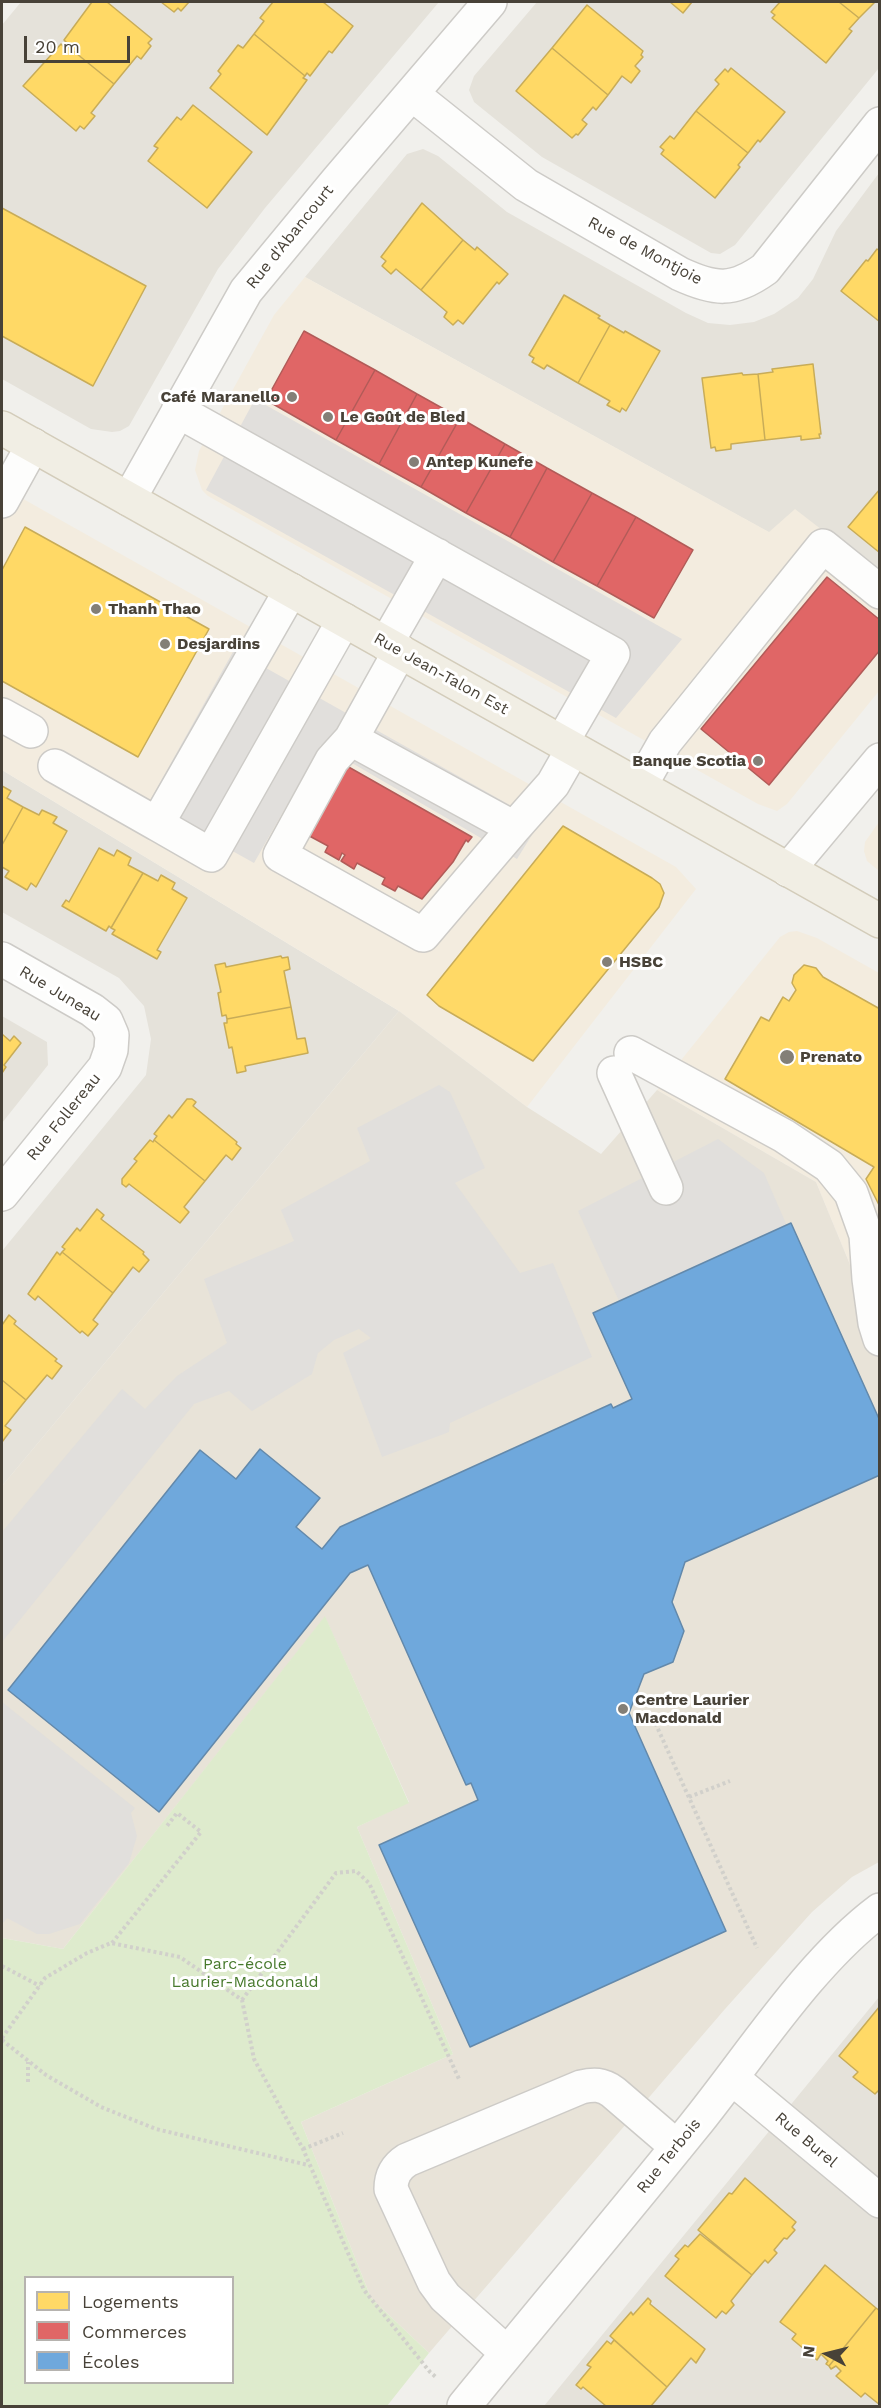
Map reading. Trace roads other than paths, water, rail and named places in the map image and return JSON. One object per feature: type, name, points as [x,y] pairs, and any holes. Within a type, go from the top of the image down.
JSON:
[{"type":"main road","name":"Rue Jean-Talon Est","points":[[2,428],[879,921]]},
{"type":"street","name":"Rue d'Abancourt","points":[[129,500],[246,291],[490,2]]},
{"type":"street","name":"Rue de Montjoie","points":[[412,94],[526,185],[680,274],[700,283],[718,287],[734,287],[750,280],[765,269],[879,124]]},
{"type":"street","points":[[178,411],[436,555],[613,654],[568,746],[553,784],[423,935],[280,855],[332,760],[351,739],[436,555]]},
{"type":"street","points":[[2,501],[33,445]]},
{"type":"street","points":[[640,786],[665,742],[823,546],[879,592]]},
{"type":"street","points":[[157,824],[291,591]]},
{"type":"street","points":[[55,766],[212,855],[344,620]]},
{"type":"street","points":[[2,715],[31,731]]},
{"type":"street","points":[[351,739],[514,828]]},
{"type":"street","points":[[788,870],[879,760]]},
{"type":"street","name":"Rue Juneau","points":[[2,959],[92,1010],[106,1021],[112,1035]]},
{"type":"street","name":"Rue Follereau","points":[[2,1194],[105,1067],[111,1050],[112,1035]]},
{"type":"street","points":[[666,1188],[622,1063],[784,1136],[829,1166],[851,1193],[866,1235],[869,1279],[879,1339]]},
{"type":"street","name":"Rue Terbois","points":[[464,2406],[677,2147],[817,1971],[853,1932],[879,1910]]},
{"type":"street","name":"Rue Burel","points":[[732,2078],[879,2201]]},
{"type":"street","points":[[507,2354],[445,2297],[434,2282],[391,2189],[396,2169],[407,2160],[592,2084],[606,2087],[614,2092],[677,2147]]},
{"type":"place","name":"Café Maranello","points":[[292,397]]},
{"type":"place","name":"Le Goût de Bled","points":[[328,417]]},
{"type":"place","name":"Antep Kunefe","points":[[414,462]]},
{"type":"place","name":"Thanh Thao","points":[[96,609]]},
{"type":"place","name":"Desjardins","points":[[165,644]]},
{"type":"place","name":"Banque Scotia","points":[[758,761]]},
{"type":"place","name":"HSBC","points":[[607,962]]},
{"type":"place","name":"Prenato","points":[[787,1057]]},
{"type":"place","name":"Centre Laurier Macdonald","points":[[623,1709]]},
{"type":"park label","name":"Parc-école Laurier-Macdonald","points":[[245,1973]]}]
